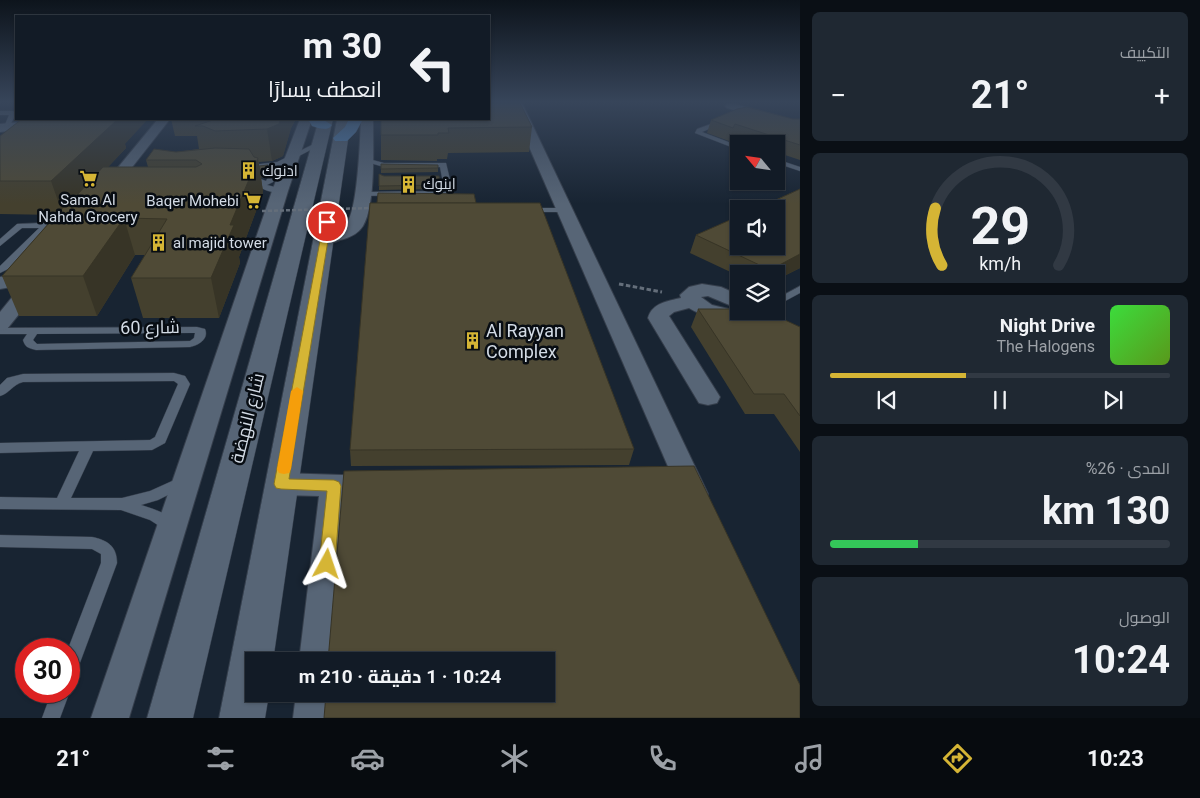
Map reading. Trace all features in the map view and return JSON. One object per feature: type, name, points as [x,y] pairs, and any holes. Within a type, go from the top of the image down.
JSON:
[{"type":"main road","name":"شارع النهضة","points":[[242,718],[324,239],[312,137]]},
{"type":"main road","name":"شارع النهضة","points":[[170,718],[312,137]]},
{"type":"street","points":[[15,142],[22,137]]},
{"type":"street","points":[[102,199],[150,137]]},
{"type":"street","points":[[110,718],[188,477],[271,188],[312,137]]},
{"type":"street","points":[[324,239],[338,236],[352,228],[367,210],[362,194],[366,137]]},
{"type":"street","points":[[528,137],[598,282],[687,501]]},
{"type":"street","points":[[0,283],[42,272],[0,325]]},
{"type":"street","points":[[693,301],[692,292],[706,290],[718,292],[730,298]]},
{"type":"street","points":[[708,397],[663,326],[666,318],[693,301],[730,308]]},
{"type":"street","points":[[281,484],[394,487]]},
{"type":"street","points":[[318,652],[334,486]]},
{"type":"street","points":[[312,718],[313,702]]},
{"type":"lane","points":[[245,167],[311,137]]},
{"type":"lane","points":[[704,137],[730,145]]},
{"type":"lane","points":[[362,194],[386,186],[446,191],[448,188],[445,166],[441,164],[384,165],[365,160]]},
{"type":"lane","points":[[785,164],[800,169]]},
{"type":"lane","points":[[384,165],[386,186]]},
{"type":"lane","points":[[437,176],[446,176]]},
{"type":"lane","points":[[243,177],[257,178],[271,188]]},
{"type":"lane","points":[[516,210],[564,210]]},
{"type":"lane","points":[[0,244],[20,226],[47,225],[73,230]]},
{"type":"lane","points":[[0,270],[7,266],[47,225]]},
{"type":"lane","points":[[785,301],[800,289]]},
{"type":"lane","name":"شارع 60","points":[[0,331],[34,330],[197,330],[201,332],[198,341],[190,344],[36,347],[29,343],[34,330]]},
{"type":"lane","points":[[0,392],[11,381],[23,378],[174,378],[183,381],[160,440],[157,443],[147,446],[0,448]]},
{"type":"lane","points":[[61,504],[88,447]]},
{"type":"lane","points":[[0,503],[122,504],[153,496],[188,477]]},
{"type":"lane","points":[[122,504],[155,516],[172,526]]},
{"type":"lane","points":[[0,542],[92,543],[101,544],[107,549],[110,556],[109,563],[80,641]]},
{"type":"lane","points":[[51,718],[57,703]]},
{"type":"path","points":[[262,210],[367,210]]},
{"type":"path","points":[[598,282],[693,301]]},
{"type":"building","points":[[0,137],[99,137],[51,181],[0,181]]},
{"type":"building","points":[[785,137],[800,137],[800,145],[785,140]]},
{"type":"building","points":[[215,148],[249,149],[254,157],[258,158],[230,225],[234,225],[211,278],[131,278],[167,219],[124,218],[83,276],[2,276],[74,195],[77,195],[103,167],[196,167],[202,164],[196,160],[146,160],[154,149],[176,152]]},
{"type":"building","points":[[381,164],[438,165],[438,168],[381,169]]},
{"type":"building","points":[[268,165],[263,174],[260,172],[259,166]]},
{"type":"building","name":"اينوك","points":[[379,174],[384,176],[439,176],[440,184],[379,186]]},
{"type":"building","points":[[800,189],[800,254],[779,265],[759,265],[738,255],[785,255],[785,200],[776,200]]},
{"type":"building","points":[[378,193],[474,194],[476,203],[377,203]]},
{"type":"building","name":"Al Rayyan Complex","points":[[370,203],[540,203],[634,449],[350,450]]},
{"type":"building","points":[[730,220],[730,251],[696,235]]},
{"type":"building","points":[[698,309],[730,309],[730,320],[785,320],[800,327],[800,416],[784,394],[754,394]]},
{"type":"building","points":[[694,466],[800,685],[800,718],[324,718],[325,702],[555,702],[555,652],[329,652],[344,471]]},
{"type":"slow traffic","points":[[284,469],[297,391]]},
{"type":"place","name":"ادنوك","points":[[248,171]]},
{"type":"place","name":"Sama Al Nahda Grocery","points":[[88,179]]},
{"type":"place","name":"اينوك","points":[[409,184]]},
{"type":"place","name":"Baqer Mohebi","points":[[253,201]]},
{"type":"place","name":"al majid tower","points":[[159,243]]},
{"type":"place","name":"Al Rayyan Complex","points":[[472,340]]},
{"type":"route","points":[[327,222],[281,484],[334,486],[327,564]]}]
